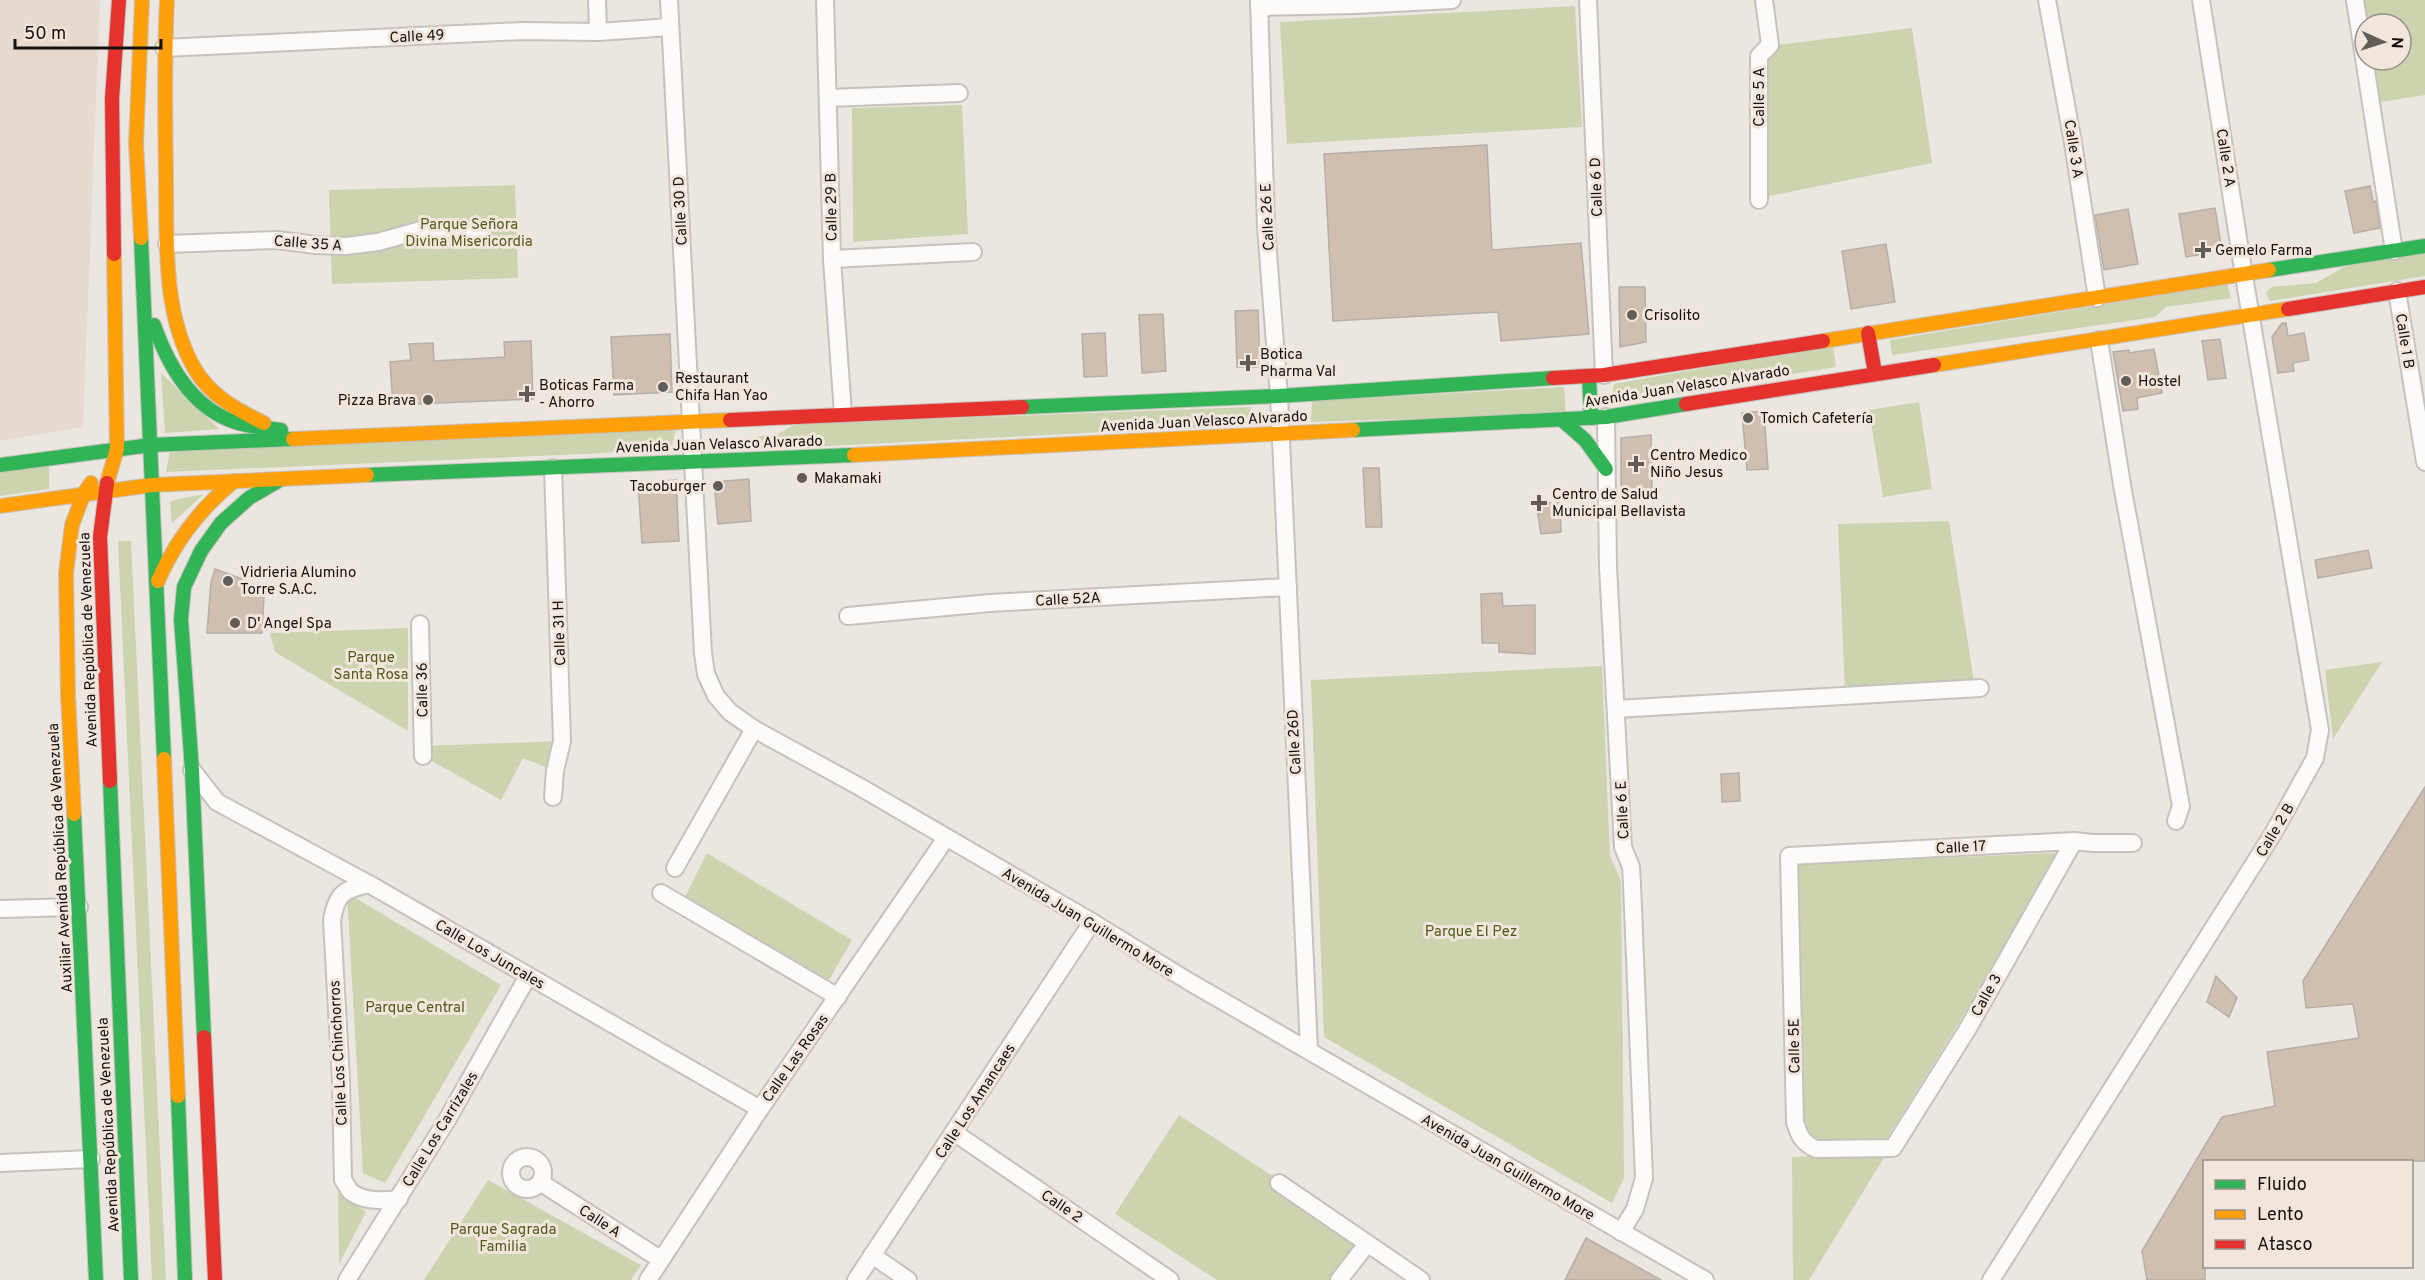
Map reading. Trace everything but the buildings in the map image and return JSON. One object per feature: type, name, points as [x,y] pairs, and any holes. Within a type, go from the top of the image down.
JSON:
[{"type":"main road","name":"Avenida República de Venezuela","points":[[119,0],[112,99],[117,449],[105,491],[100,537],[100,588],[131,1280]]},
{"type":"main road","points":[[142,0],[136,143],[151,445],[185,1280]]},
{"type":"main road","points":[[168,0],[164,48],[167,244],[173,300],[182,340],[196,371],[213,391],[242,413],[281,430]]},
{"type":"main road","name":"Avenida Juan Velasco Alvarado","points":[[0,465],[151,445],[1279,396],[1596,375],[2244,276],[2425,246]]},
{"type":"main road","points":[[144,284],[165,355],[179,378],[192,393],[230,421],[281,430],[342,435]]},
{"type":"main road","name":"Avenida Juan Velasco Alvarado","points":[[0,506],[152,485],[1281,434],[1598,417],[2425,287]]},
{"type":"main road","points":[[1868,333],[1875,373]]},
{"type":"main road","points":[[1596,375],[1598,417]]},
{"type":"main road","points":[[1562,420],[1585,440],[1605,469]]},
{"type":"main road","name":"Auxiliar Avenida República de Venezuela","points":[[96,1280],[68,696],[66,573],[72,525],[84,493],[117,449]]},
{"type":"main road","points":[[215,1280],[192,770],[181,619],[184,587],[201,552],[221,523],[249,498],[282,478]]},
{"type":"main road","points":[[155,587],[165,562],[189,524],[213,497],[234,481]]},
{"type":"street","points":[[597,0],[598,32]]},
{"type":"street","name":"Calle 30 D","points":[[669,0],[692,422]]},
{"type":"street","name":"Calle 29 B","points":[[825,0],[832,259],[843,414]]},
{"type":"street","points":[[1259,3],[1355,5],[1452,0]]},
{"type":"street","name":"Calle 6 D","points":[[1588,0],[1596,375]]},
{"type":"street","name":"Calle 5 A","points":[[1759,200],[1759,56],[1770,45],[1764,0]]},
{"type":"street","name":"Calle 3 A","points":[[2047,0],[2073,143],[2097,298]]},
{"type":"street","name":"Calle 2 A","points":[[2201,0],[2250,315]]},
{"type":"street","points":[[2355,0],[2394,251]]},
{"type":"street","name":"Calle 26 E","points":[[1259,3],[1266,227],[1281,434]]},
{"type":"street","name":"Calle 49","points":[[164,48],[522,31],[598,32],[670,27]]},
{"type":"street","points":[[828,98],[960,93]]},
{"type":"street","name":"Calle 35 A","points":[[167,244],[277,240],[346,246],[378,242],[421,230],[441,228],[483,231]]},
{"type":"street","points":[[832,259],[973,252]]},
{"type":"street","name":"Calle 1 B","points":[[2397,291],[2425,462]]},
{"type":"street","name":"Calle 2 B","points":[[1991,1280],[2274,832],[2315,759],[2320,730],[2250,315]]},
{"type":"street","points":[[2099,340],[2122,484],[2181,806],[2176,821]]},
{"type":"street","name":"Calle 6 E","points":[[1598,417],[1605,469],[1623,847],[1632,875],[1644,1178],[1635,1209],[1621,1232]]},
{"type":"street","name":"Avenida Juan Guillermo More","points":[[692,422],[706,675],[716,696],[730,712],[754,729],[1092,922],[1188,981],[1705,1280]]},
{"type":"street","name":"Calle 26D","points":[[1281,434],[1309,1050]]},
{"type":"street","name":"Calle 31 H","points":[[553,468],[562,741],[555,771],[553,797]]},
{"type":"street","name":"Calle 52A","points":[[848,616],[990,603],[1288,587]]},
{"type":"street","name":"Calle 36","points":[[420,624],[423,756]]},
{"type":"street","points":[[1616,709],[1980,688]]},
{"type":"street","points":[[675,868],[754,729]]},
{"type":"street","name":"Calle Los Juncales","points":[[192,770],[218,802],[369,884],[760,1109]]},
{"type":"street","points":[[194,823],[218,802]]},
{"type":"street","name":"Calle Las Rosas","points":[[648,1280],[760,1109],[946,838]]},
{"type":"street","name":"Calle 17","points":[[1789,856],[2074,841],[2133,843]]},
{"type":"street","name":"Calle 3","points":[[1893,1148],[1967,1030],[2074,841]]},
{"type":"street","name":"Calle 5E","points":[[1789,856],[1795,1122],[1799,1135],[1806,1144],[1816,1149],[1893,1148]]},
{"type":"street","name":"Calle Los Chinchorros","points":[[369,884],[342,893],[335,903],[332,920],[341,1081],[343,1180],[351,1192],[368,1199],[385,1201],[399,1199]]},
{"type":"street","points":[[661,893],[838,997]]},
{"type":"street","points":[[0,909],[79,907]]},
{"type":"street","name":"Calle Los Amancaes","points":[[856,1280],[1092,922]]},
{"type":"street","name":"Calle Los Carrizales","points":[[347,1280],[447,1120],[528,976]]},
{"type":"street","name":"Calle 2","points":[[955,1133],[1170,1280]]},
{"type":"street","points":[[0,1163],[91,1159]]},
{"type":"street","name":"Calle A","points":[[540,1182],[660,1259]]},
{"type":"street","points":[[1279,1183],[1421,1280]]},
{"type":"street","points":[[1339,1280],[1367,1244]]},
{"type":"street","points":[[872,1255],[908,1280]]},
{"type":"shaded area","points":[[0,0],[100,0],[83,427],[0,441]]},
{"type":"green space","points":[[2364,0],[2425,0],[2425,95],[2380,102],[2375,72],[2413,72],[2413,12],[2366,12]]},
{"type":"green space","points":[[1575,6],[1582,127],[1287,144],[1280,22]]},
{"type":"green space","points":[[1912,28],[1932,163],[1769,196],[1763,47]]},
{"type":"green space","points":[[962,105],[968,234],[853,242],[852,108]]},
{"type":"green space","name":"Parque Señora Divina Misericordia","points":[[515,185],[518,278],[332,284],[329,190]]},
{"type":"green space","points":[[2425,253],[2425,276],[2270,301],[2266,293],[2272,287],[2316,283],[2346,266]]},
{"type":"green space","points":[[2227,284],[2231,298],[2166,307],[2155,317],[1892,355],[1890,340]]},
{"type":"green space","points":[[1833,345],[1836,367],[1611,404],[1614,384]]},
{"type":"green space","points":[[161,373],[219,429],[165,433]]},
{"type":"green space","points":[[1564,387],[1566,414],[1311,422],[1312,401]]},
{"type":"green space","points":[[1919,402],[1932,489],[1883,497],[1869,410]]},
{"type":"green space","points":[[1251,407],[1249,425],[725,451],[725,441],[778,434],[796,424]]},
{"type":"green space","points":[[676,429],[672,445],[607,453],[166,472],[170,451]]},
{"type":"green space","points":[[49,464],[49,489],[0,496],[0,472]]},
{"type":"green space","points":[[204,494],[172,523],[170,501]]},
{"type":"green space","points":[[1949,521],[1974,682],[1845,693],[1838,524]]},
{"type":"green space","points":[[118,541],[131,541],[166,1280],[152,1280]]},
{"type":"green space","name":"Parque Santa Rosa","points":[[408,628],[408,731],[275,652],[270,633]]},
{"type":"green space","points":[[2382,662],[2333,739],[2325,670]]},
{"type":"green space","name":"Parque El Pez","points":[[1602,666],[1610,856],[1621,881],[1624,1178],[1612,1203],[1324,1037],[1311,680]]},
{"type":"green space","points":[[562,741],[555,771],[523,758],[501,800],[423,756],[423,746]]},
{"type":"green space","points":[[707,853],[852,940],[829,980],[685,897]]},
{"type":"green space","points":[[2057,853],[2062,857],[1886,1140],[1815,1142],[1805,1132],[1802,1107],[1792,864]]},
{"type":"green space","name":"Parque Central","points":[[347,893],[501,985],[385,1183],[363,1173]]},
{"type":"green space","points":[[1179,1115],[1362,1234],[1333,1280],[1217,1280],[1115,1214]]},
{"type":"green space","points":[[1881,1154],[1885,1156],[1809,1280],[1793,1280],[1792,1157]]},
{"type":"green space","name":"Parque Sagrada Familia","points":[[488,1180],[641,1265],[631,1280],[424,1280]]},
{"type":"green space","points":[[338,1192],[366,1212],[339,1264]]},
{"type":"traffic: fast","points":[[141,238],[164,759]]},
{"type":"traffic: fast","points":[[2269,270],[2425,246]]},
{"type":"traffic: fast","points":[[154,325],[174,370],[194,396],[206,407],[235,422],[281,430]]},
{"type":"traffic: fast","points":[[1589,376],[1591,418]]},
{"type":"traffic: fast","points":[[1022,407],[1279,396],[1553,378]]},
{"type":"traffic: fast","points":[[1353,430],[1606,417],[1686,404]]},
{"type":"traffic: fast","points":[[1562,420],[1585,440],[1606,469]]},
{"type":"traffic: fast","points":[[0,465],[151,445],[293,439]]},
{"type":"traffic: fast","points":[[367,475],[854,455]]},
{"type":"traffic: fast","points":[[204,1037],[192,770],[181,619],[184,587],[201,551],[221,523],[249,498],[278,481]]},
{"type":"traffic: fast","points":[[110,781],[131,1280]]},
{"type":"traffic: fast","points":[[74,814],[96,1280]]},
{"type":"traffic: fast","points":[[178,1096],[185,1280]]},
{"type":"traffic: slow","points":[[141,238],[136,143],[142,0]]},
{"type":"traffic: slow","points":[[167,0],[165,45],[167,252],[177,326],[196,371],[209,388],[226,402],[264,423]]},
{"type":"traffic: slow","points":[[107,483],[117,449],[114,254]]},
{"type":"traffic: slow","points":[[1823,341],[2269,270]]},
{"type":"traffic: slow","points":[[1934,365],[2288,309]]},
{"type":"traffic: slow","points":[[293,439],[730,420]]},
{"type":"traffic: slow","points":[[854,455],[1353,430]]},
{"type":"traffic: slow","points":[[0,506],[152,485],[367,475]]},
{"type":"traffic: slow","points":[[158,581],[172,552],[199,514],[234,481]]},
{"type":"traffic: slow","points":[[74,814],[68,696],[66,573],[72,525],[84,493],[91,483]]},
{"type":"traffic: slow","points":[[164,759],[178,1096]]},
{"type":"traffic: jam","points":[[114,254],[112,99],[119,0]]},
{"type":"traffic: jam","points":[[2288,309],[2425,287]]},
{"type":"traffic: jam","points":[[1868,333],[1875,373]]},
{"type":"traffic: jam","points":[[1553,378],[1604,375],[1823,341]]},
{"type":"traffic: jam","points":[[1686,404],[1934,365]]},
{"type":"traffic: jam","points":[[730,420],[1022,407]]},
{"type":"traffic: jam","points":[[107,483],[100,537],[110,781]]},
{"type":"traffic: jam","points":[[204,1037],[215,1280]]},
{"type":"place","name":"Gemelo Farma","points":[[2203,250]]},
{"type":"place","name":"Crisolito","points":[[1632,315]]},
{"type":"place","name":"Botica Pharma Val","points":[[1248,363]]},
{"type":"place","name":"Hostel","points":[[2126,381]]},
{"type":"place","name":"Restaurant Chifa Han Yao","points":[[663,387]]},
{"type":"place","name":"Boticas Farma - Ahorro","points":[[527,394]]},
{"type":"place","name":"Pizza Brava","points":[[428,400]]},
{"type":"place","name":"Tomich Cafetería","points":[[1748,418]]},
{"type":"place","name":"Centro Medico Niño Jesus","points":[[1636,464]]},
{"type":"place","name":"Makamaki","points":[[802,478]]},
{"type":"place","name":"Tacoburger","points":[[718,486]]},
{"type":"place","name":"Centro de Salud Municipal Bellavista","points":[[1539,503]]},
{"type":"place","name":"Vidrieria Alumino Torre S.A.C.","points":[[228,581]]},
{"type":"place","name":"D' Angel Spa","points":[[235,623]]}]
